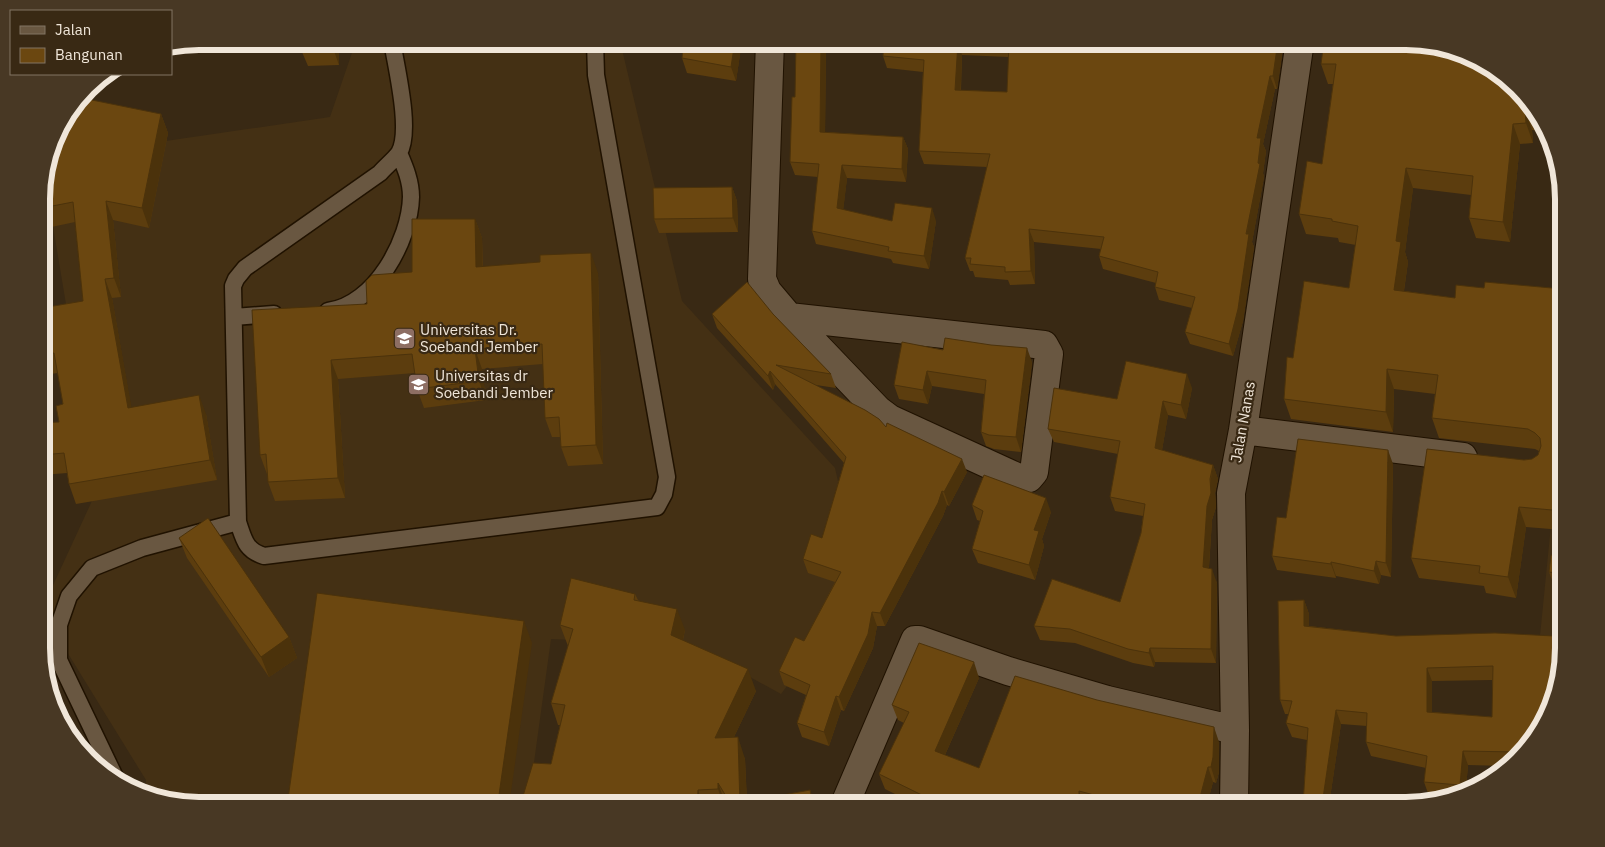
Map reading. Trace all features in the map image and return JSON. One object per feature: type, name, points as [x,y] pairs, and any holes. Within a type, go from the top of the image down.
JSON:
[{"type":"street","points":[[770,50],[762,279],[768,291],[789,317],[878,410],[890,419],[1019,478],[1029,478],[1034,472],[1049,354],[1048,349],[1044,345],[789,317]]},
{"type":"street","name":"Jalan Nanas","points":[[1234,797],[1235,730],[1231,492],[1243,430],[1299,50]]},
{"type":"street","points":[[1243,430],[1484,459]]},
{"type":"street","points":[[848,797],[915,640],[1008,671],[1098,697],[1235,730]]},
{"type":"lane","points":[[393,50],[404,116],[404,131],[399,153],[380,173],[244,268],[236,278],[233,286],[238,522],[245,543],[256,553],[272,556],[658,507],[664,494],[667,476],[596,75],[595,50]]},
{"type":"lane","points":[[312,312],[331,311],[353,303],[363,296],[388,267],[405,228],[411,199],[407,172],[399,153]]},
{"type":"lane","points":[[234,317],[292,313]]},
{"type":"lane","points":[[112,769],[59,660],[59,625],[69,596],[92,568],[142,548],[238,522]]},
{"type":"shaded area","name":"Universitas dr Soebandi Jember","points":[[353,50],[622,50],[682,301],[835,468],[862,587],[781,694],[692,645],[551,639],[529,797],[199,797],[180,796],[146,787],[146,780],[50,624],[50,592],[97,490],[50,208],[51,180],[55,161],[56,157],[330,117]]},
{"type":"shaded area","points":[[1555,485],[1555,637],[1540,636]]},
{"type":"building","points":[[302,50],[334,50],[334,51],[302,52]]},
{"type":"building","points":[[683,50],[734,50],[731,67],[682,58]]},
{"type":"building","points":[[796,50],[821,50],[820,132],[903,137],[902,169],[842,165],[837,208],[892,221],[895,203],[932,208],[924,256],[888,251],[889,247],[812,231],[819,164],[790,162],[792,97],[795,97]]},
{"type":"building","points":[[883,50],[958,50],[955,90],[1007,92],[1009,50],[1277,50],[1273,76],[1270,76],[1257,138],[1261,138],[1258,163],[1260,164],[1246,234],[1249,234],[1238,309],[1229,344],[1185,332],[1195,297],[1155,287],[1158,272],[1099,256],[1104,237],[1029,229],[1031,271],[1005,272],[1005,267],[970,264],[971,258],[965,258],[990,154],[919,151],[924,60],[883,56]]},
{"type":"building","points":[[1323,50],[1406,50],[1444,55],[1472,65],[1489,75],[1504,87],[1525,110],[1526,123],[1513,124],[1503,222],[1469,218],[1473,176],[1406,168],[1396,241],[1401,242],[1394,290],[1455,298],[1456,285],[1484,288],[1485,282],[1555,288],[1555,510],[1519,507],[1508,577],[1479,573],[1480,566],[1411,558],[1427,449],[1524,460],[1532,459],[1538,455],[1541,446],[1540,438],[1535,433],[1528,429],[1432,418],[1438,375],[1387,369],[1386,412],[1284,399],[1287,357],[1293,358],[1304,281],[1349,288],[1358,226],[1332,221],[1332,219],[1299,214],[1307,161],[1322,164],[1336,64],[1321,64]]},
{"type":"building","points":[[89,99],[161,114],[142,208],[106,201],[114,278],[105,279],[128,408],[199,395],[210,460],[69,484],[64,453],[50,454],[50,423],[59,422],[56,406],[63,404],[54,353],[50,354],[50,307],[83,301],[73,202],[50,206],[51,180],[61,142],[75,116]]},
{"type":"building","points":[[732,187],[733,218],[654,219],[653,188]]},
{"type":"building","points":[[412,219],[475,219],[476,267],[540,262],[540,255],[591,253],[596,445],[561,447],[559,417],[545,418],[542,344],[475,349],[479,381],[417,389],[412,354],[331,360],[338,478],[268,482],[266,454],[260,455],[252,310],[367,304],[366,281],[372,275],[412,272]]},
{"type":"building","points":[[747,282],[773,314],[831,374],[776,365],[865,410],[879,419],[886,427],[887,423],[962,459],[944,492],[942,491],[938,503],[880,613],[872,612],[868,634],[839,697],[836,696],[824,732],[797,723],[810,685],[779,671],[795,637],[804,641],[841,572],[803,559],[811,534],[822,538],[846,457],[770,371],[768,376],[712,314]]},
{"type":"building","points":[[945,338],[1027,348],[1016,437],[989,435],[981,432],[986,380],[927,371],[923,390],[894,385],[902,342],[943,350]]},
{"type":"building","points":[[1126,361],[1187,374],[1181,405],[1163,401],[1155,448],[1213,465],[1210,479],[1211,493],[1207,506],[1203,567],[1212,569],[1211,649],[1150,648],[1149,653],[1128,649],[1070,629],[1034,626],[1052,579],[1120,602],[1141,533],[1145,504],[1110,497],[1120,441],[1048,429],[1054,388],[1117,399]]},
{"type":"building","points":[[1298,439],[1388,450],[1386,563],[1376,561],[1374,571],[1331,562],[1331,564],[1272,556],[1277,517],[1286,518]]},
{"type":"building","points":[[984,475],[1046,498],[1034,530],[1039,531],[1029,565],[972,549],[983,511],[972,505]]},
{"type":"building","points":[[208,518],[289,637],[261,657],[179,538]]},
{"type":"building","points":[[1551,555],[1555,555],[1555,573],[1549,572]]},
{"type":"building","points":[[571,578],[635,594],[634,600],[677,609],[671,635],[748,669],[715,738],[738,737],[740,797],[727,797],[718,783],[718,789],[698,790],[698,797],[523,797],[533,763],[551,764],[565,705],[551,703],[573,629],[560,625]]},
{"type":"building","points":[[317,593],[524,621],[499,797],[288,797]]},
{"type":"building","points":[[1304,600],[1304,626],[1396,636],[1495,633],[1554,636],[1552,677],[1540,714],[1530,731],[1512,752],[1463,751],[1460,785],[1424,782],[1427,756],[1366,742],[1367,713],[1336,710],[1323,797],[1304,797],[1308,728],[1286,723],[1292,701],[1280,700],[1278,601]],"holes":[[[1493,666],[1492,717],[1427,712],[1427,668]]]},
{"type":"building","points":[[919,643],[974,662],[935,751],[979,768],[1015,676],[1097,700],[1214,727],[1213,757],[1211,767],[1208,767],[1200,797],[1101,797],[1079,791],[1079,797],[926,797],[879,774],[909,712],[892,705]]},
{"type":"building","points":[[810,790],[811,797],[772,797]]},
{"type":"place","name":"Universitas Dr. Soebandi Jember","points":[[404,339]]},
{"type":"place","name":"Universitas dr Soebandi Jember","points":[[419,385]]}]
